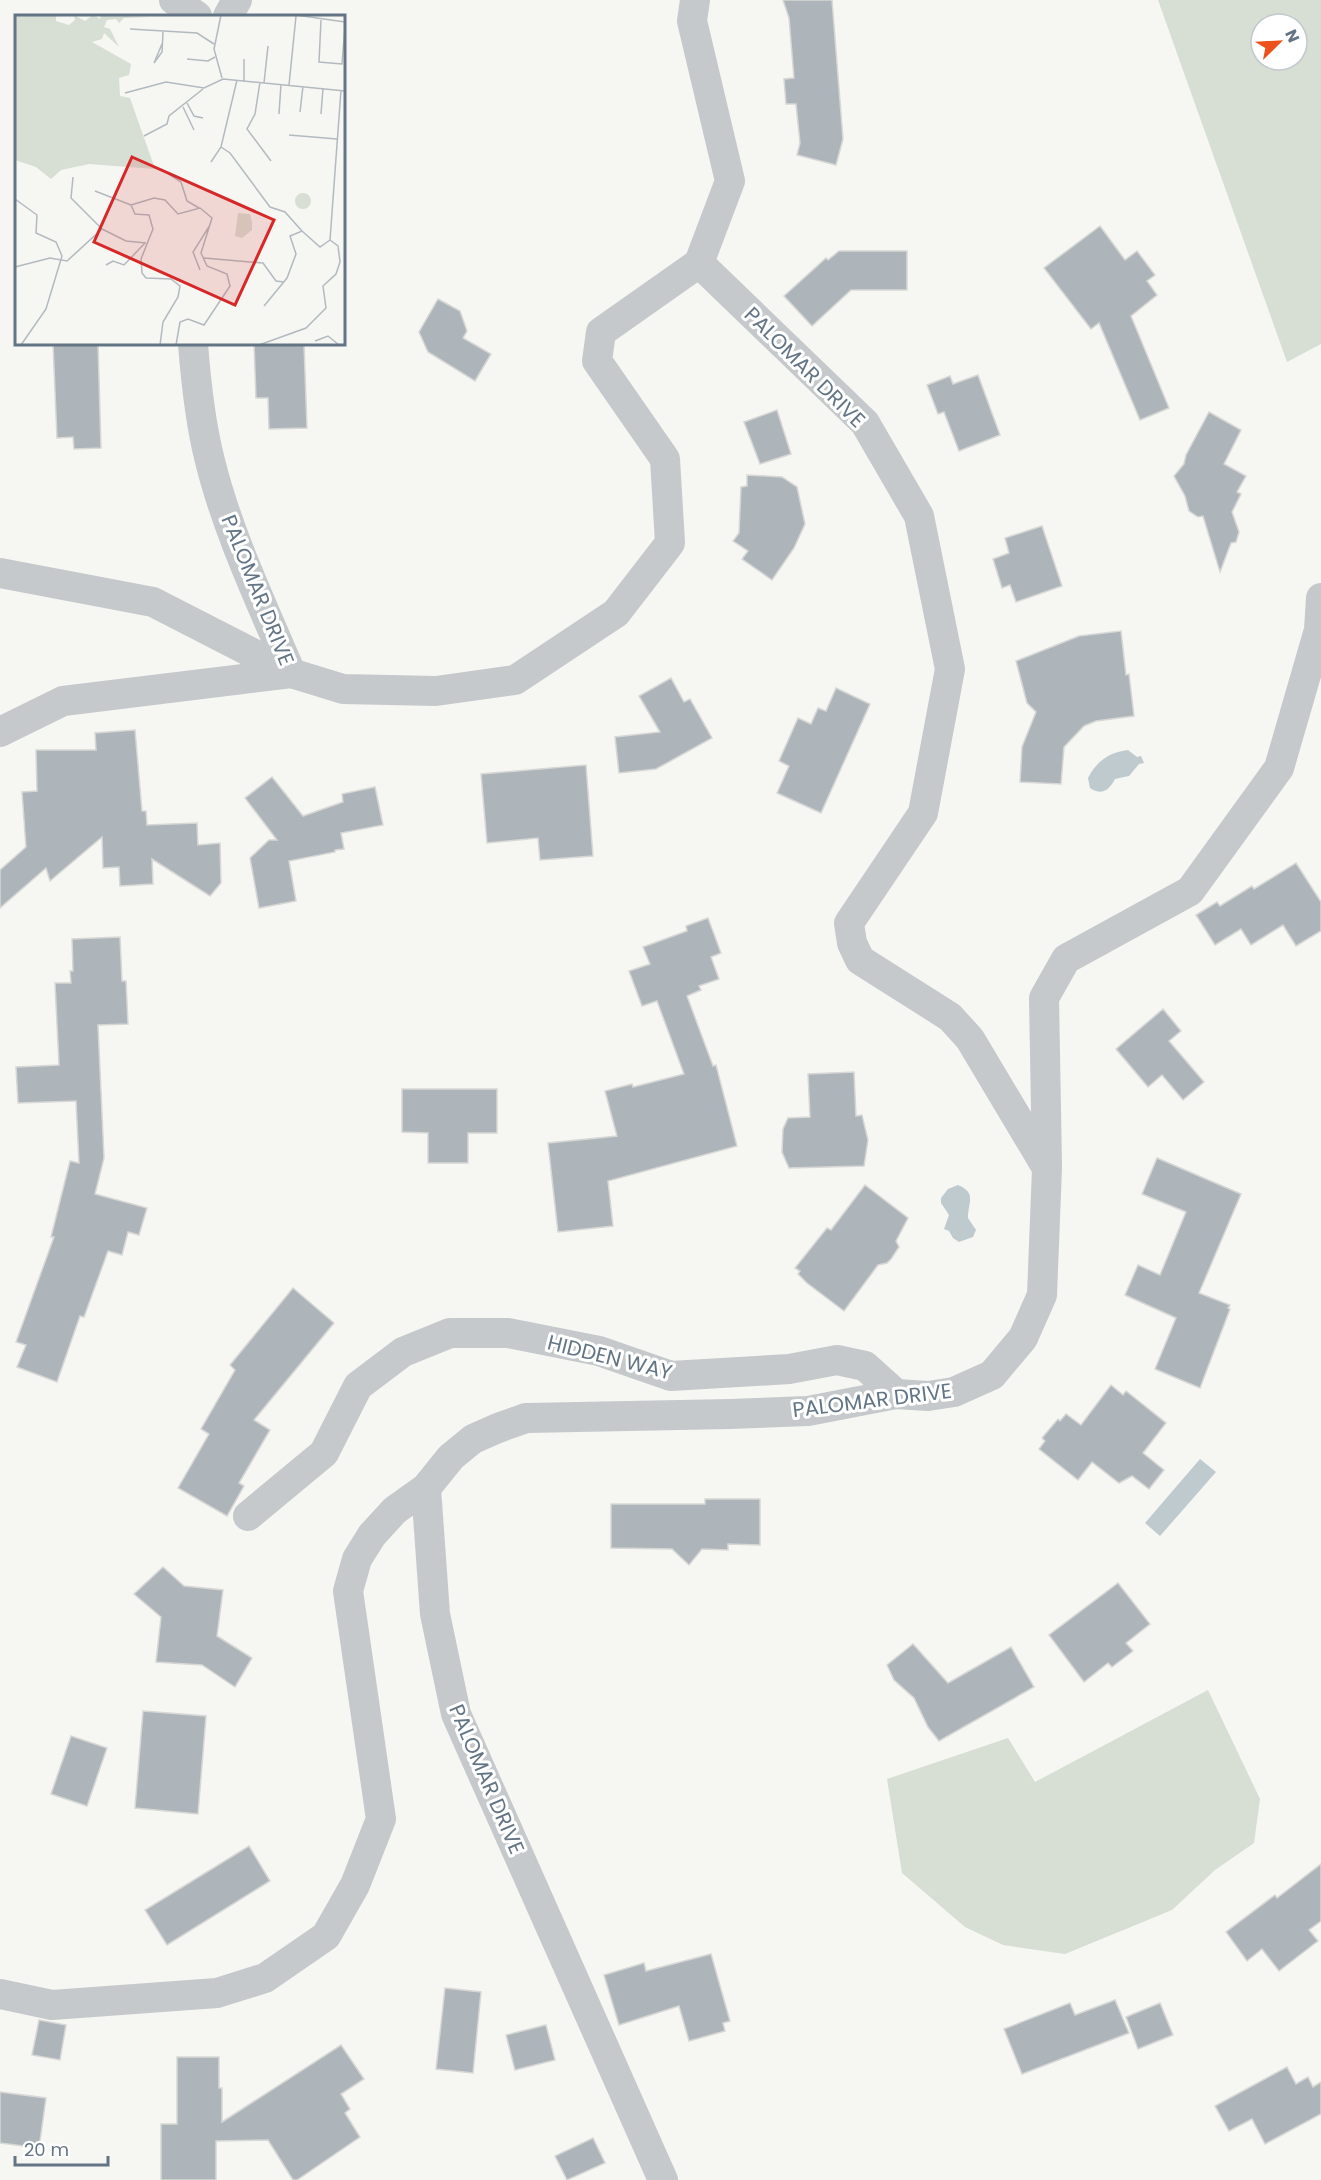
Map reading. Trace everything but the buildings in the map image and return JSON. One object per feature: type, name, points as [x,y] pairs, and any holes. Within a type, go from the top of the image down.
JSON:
[{"type":"street","points":[[174,0],[196,15]]},
{"type":"street","points":[[229,15],[237,0]]},
{"type":"street","points":[[695,0],[692,21],[730,181],[699,263]]},
{"type":"street","name":"PALOMAR DRIVE","points":[[193,345],[198,407],[213,471],[228,519],[291,674],[343,689],[436,691],[515,680],[616,613],[669,543],[669,531],[665,459],[597,361],[601,332],[699,263],[865,423],[919,516],[950,669],[923,813],[849,923],[852,943],[860,960],[950,1017],[970,1040],[1047,1168],[1042,1295],[1023,1338],[992,1375],[954,1392],[928,1396],[896,1394],[808,1411],[526,1418],[473,1439],[451,1457],[426,1488],[435,1614],[456,1714],[663,2180]]},
{"type":"street","points":[[0,573],[153,602],[291,674]]},
{"type":"street","points":[[1047,1168],[1044,999],[1066,959],[1190,891],[1279,768],[1319,630],[1321,598]]},
{"type":"street","points":[[0,732],[63,701],[291,674]]},
{"type":"street","name":"HIDDEN WAY","points":[[248,1516],[324,1453],[358,1386],[403,1352],[450,1333],[508,1334],[599,1351],[671,1376],[789,1369],[837,1360],[865,1366],[896,1394]]},
{"type":"street","points":[[0,1994],[52,2005],[217,1993],[266,1978],[326,1936],[355,1885],[381,1819],[348,1591],[357,1559],[372,1535],[395,1510],[426,1488]]},
{"type":"shaded area","points":[[1158,0],[1321,0],[1321,344],[1287,362]]},
{"type":"shaded area","points":[[1128,750],[1137,757],[1141,756],[1144,763],[1139,764],[1129,776],[1115,779],[1105,791],[1098,792],[1090,788],[1088,778],[1099,763],[1115,753]]},
{"type":"shaded area","points":[[958,1185],[970,1195],[968,1218],[976,1230],[973,1237],[959,1242],[944,1229],[949,1215],[941,1203],[941,1198],[948,1189]]},
{"type":"shaded area","points":[[1200,1459],[1216,1472],[1160,1536],[1145,1523]]},
{"type":"shaded area","points":[[1208,1690],[1260,1799],[1254,1843],[1215,1870],[1172,1910],[1065,1954],[1003,1945],[965,1927],[902,1873],[887,1779],[1008,1738],[1035,1782]]}]
